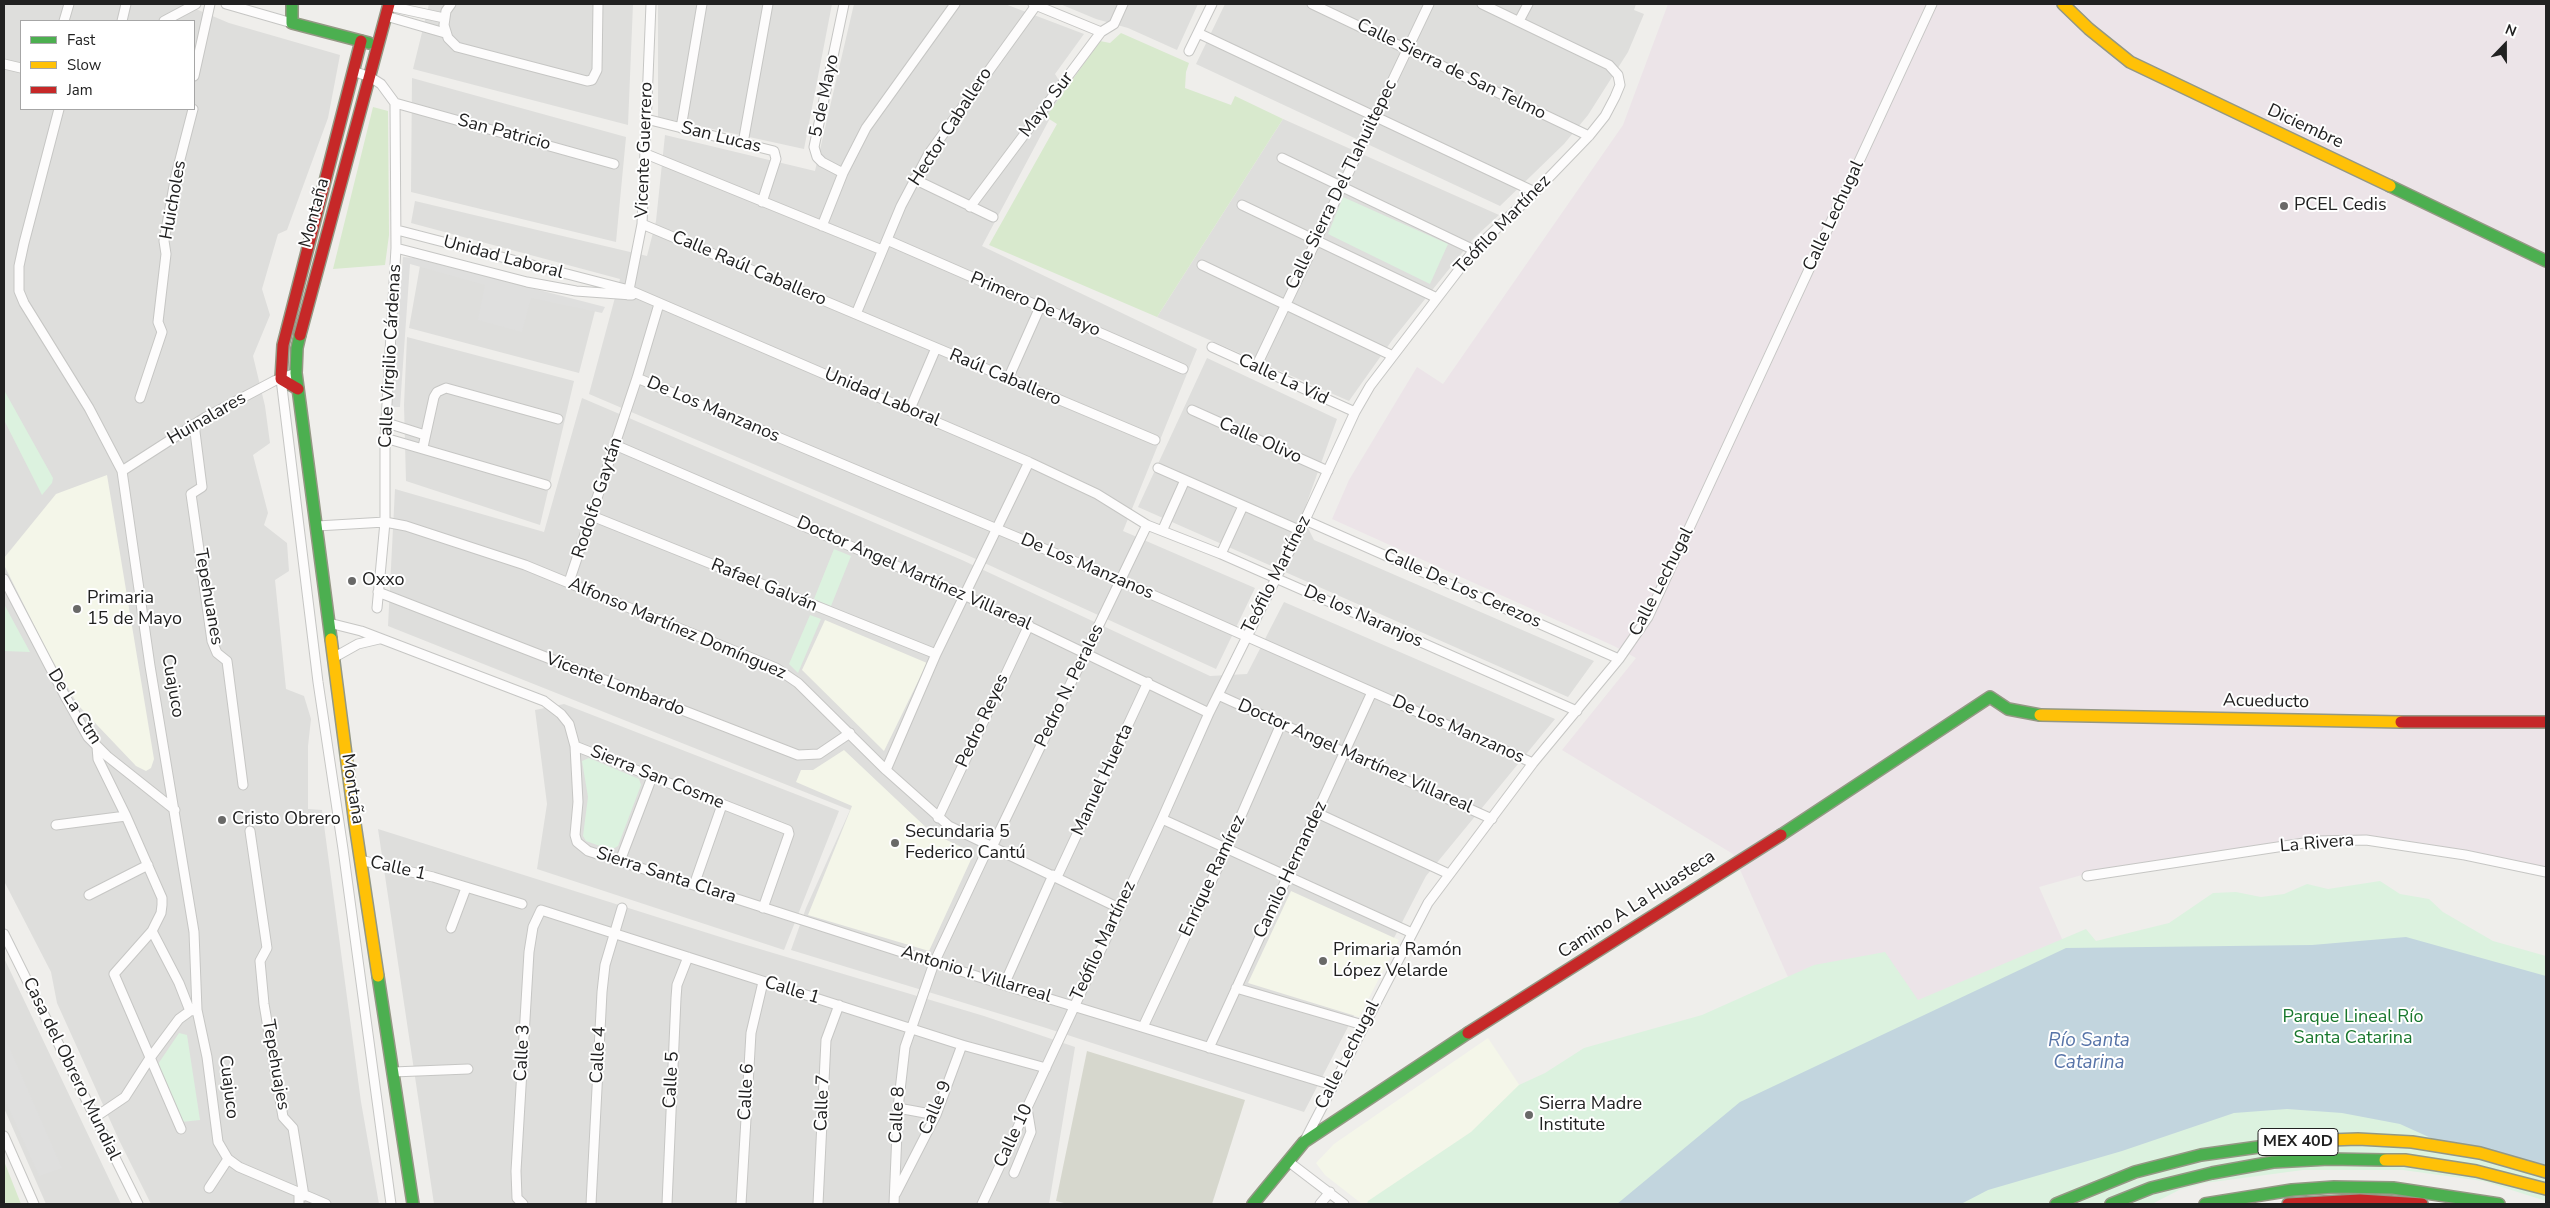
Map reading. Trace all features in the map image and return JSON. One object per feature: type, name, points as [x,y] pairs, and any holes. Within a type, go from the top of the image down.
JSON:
[{"type":"main road","points":[[292,4],[292,23],[378,46]]},
{"type":"main road","name":"Diciembre","points":[[2063,4],[2089,29],[2130,62],[2546,261]]},
{"type":"main road","name":"Montaña","points":[[388,9],[297,348],[296,374],[317,526],[335,682],[360,860],[414,1204]]},
{"type":"main road","name":"Montaña","points":[[281,379],[283,345],[361,41]]},
{"type":"main road","points":[[339,122],[356,127]]},
{"type":"main road","points":[[281,379],[298,389]]},
{"type":"main road","name":"Acueducto","points":[[1990,698],[2008,709],[2038,715],[2445,723],[2546,722]]},
{"type":"main road","name":"Camino A La Huasteca","points":[[1304,1142],[1408,1071],[1826,806],[1990,698]]},
{"type":"main road","name":"MEX 40D","points":[[2056,1204],[2145,1169],[2201,1155],[2300,1141],[2358,1139],[2412,1142],[2480,1153],[2546,1172]]},
{"type":"main road","points":[[1252,1204],[1304,1142]]},
{"type":"main road","name":"MEX 40D","points":[[2111,1204],[2151,1188],[2212,1173],[2273,1162],[2329,1159],[2405,1160],[2476,1171],[2546,1189]]},
{"type":"main road","points":[[2205,1204],[2292,1190],[2334,1187],[2393,1188],[2499,1204]]},
{"type":"main road","points":[[2288,1204],[2360,1200],[2422,1204]]},
{"type":"street","points":[[64,20],[69,4]]},
{"type":"street","points":[[122,20],[126,4]]},
{"type":"street","points":[[166,20],[196,4]]},
{"type":"street","points":[[195,72],[210,4]]},
{"type":"street","points":[[226,4],[292,23]]},
{"type":"street","points":[[450,4],[444,18],[445,32],[457,47],[587,81],[592,80],[597,70],[598,4]]},
{"type":"street","name":"Vicente Guerrero","points":[[631,293],[642,224],[651,4]]},
{"type":"street","points":[[681,128],[702,4]]},
{"type":"street","points":[[743,143],[768,4]]},
{"type":"street","name":"5 de Mayo","points":[[843,174],[822,162],[817,157],[814,147],[844,4]]},
{"type":"street","points":[[822,226],[843,174],[874,115],[955,4]]},
{"type":"street","points":[[1035,4],[1101,32]]},
{"type":"street","name":"Hector Caballero","points":[[856,314],[914,179],[939,139],[1035,4]]},
{"type":"street","name":"Mayo Sur","points":[[970,207],[1101,32],[1114,24],[1124,4]]},
{"type":"street","points":[[1189,51],[1212,4]]},
{"type":"street","name":"Calle Sierra de San Telmo","points":[[1312,4],[1589,136]]},
{"type":"street","name":"Calle Sierra Del Tlahuiltepec","points":[[1256,368],[1284,304],[1429,4]]},
{"type":"street","points":[[1482,4],[1519,21],[1528,4]]},
{"type":"street","name":"Calle Lechugal","points":[[1304,1142],[1363,1025],[1428,903],[1533,763],[1619,659],[1652,610],[1932,4]]},
{"type":"street","points":[[388,9],[444,18]]},
{"type":"street","points":[[388,9],[445,32]]},
{"type":"street","name":"Teófilo Martínez","points":[[1046,1068],[1162,819],[1209,713],[1305,520],[1355,412],[1370,386],[1474,250],[1535,192],[1589,136],[1605,116],[1615,98],[1620,85],[1618,75],[1609,65],[1519,21]]},
{"type":"street","points":[[1198,33],[1535,192]]},
{"type":"street","points":[[4,64],[20,68]]},
{"type":"street","points":[[353,71],[370,77],[381,84],[395,103]]},
{"type":"street","name":"San Patricio","points":[[395,103],[614,164]]},
{"type":"street","name":"Calle Virgilio Cárdenas","points":[[377,608],[385,522],[385,438],[397,230],[395,103]]},
{"type":"street","name":"Cuajuco","points":[[59,110],[24,243],[19,266],[19,291],[24,303],[89,408],[122,471],[150,666],[194,932],[194,1010],[207,1057],[218,1142],[228,1159]]},
{"type":"street","name":"Huicholes","points":[[140,398],[162,332],[158,322],[166,254],[164,241],[176,175],[193,110]]},
{"type":"street","name":"San Lucas","points":[[646,119],[768,149],[776,155],[762,202]]},
{"type":"street","points":[[646,154],[882,250]]},
{"type":"street","points":[[1282,158],[1474,250]]},
{"type":"street","points":[[914,179],[993,217]]},
{"type":"street","points":[[1242,205],[1437,298]]},
{"type":"street","name":"Calle Raúl Caballero","points":[[642,224],[856,314]]},
{"type":"street","name":"Unidad Laboral","points":[[397,230],[631,293],[910,409],[1098,494],[1123,510]]},
{"type":"street","name":"Primero De Mayo","points":[[887,240],[1183,369]]},
{"type":"street","name":"Unidad Laboral","points":[[396,248],[536,284],[576,292],[631,293]]},
{"type":"street","points":[[1202,265],[1393,356]]},
{"type":"street","name":"Rodolfo Gaytán","points":[[569,582],[626,413],[659,304]]},
{"type":"street","points":[[1008,379],[1040,307]]},
{"type":"street","name":"Raúl Caballero","points":[[856,314],[1155,440]]},
{"type":"street","name":"Calle La Vid","points":[[1212,347],[1355,412]]},
{"type":"street","points":[[910,409],[936,348]]},
{"type":"street","name":"Huinalares","points":[[122,471],[194,424],[281,379],[296,374]]},
{"type":"street","name":"De Los Manzanos","points":[[637,378],[1121,581],[1533,763]]},
{"type":"street","name":"Montaña","points":[[281,379],[318,682],[340,826],[391,1204]]},
{"type":"street","points":[[423,447],[434,397],[437,392],[446,388],[558,419]]},
{"type":"street","name":"Calle Olivo","points":[[1192,410],[1328,471]]},
{"type":"street","points":[[387,423],[425,435]]},
{"type":"street","name":"Tepehuanes","points":[[194,424],[202,487],[191,494],[209,606],[212,641],[217,653],[227,661],[243,785]]},
{"type":"street","points":[[385,438],[423,447],[546,485]]},
{"type":"street","name":"Doctor Angel Martínez Villareal","points":[[615,445],[964,595],[1087,652],[1209,713]]},
{"type":"street","points":[[886,770],[936,654],[1029,462]]},
{"type":"street","points":[[1158,468],[1299,530]]},
{"type":"street","points":[[1162,530],[1185,480]]},
{"type":"street","points":[[1222,554],[1243,506]]},
{"type":"street","name":"De los Naranjos","points":[[1123,510],[1147,524],[1222,554],[1577,711]]},
{"type":"street","name":"Rafael Galván","points":[[592,516],[936,654]]},
{"type":"street","name":"Calle De Los Cerezos","points":[[1305,520],[1619,659]]},
{"type":"street","name":"Alfonso Martínez Domínguez","points":[[317,526],[385,522],[525,565],[776,668],[798,683],[886,770],[938,818],[964,835],[1055,876],[1119,908]]},
{"type":"street","name":"Pedro N. Perales","points":[[910,1027],[934,962],[1087,652],[1147,524]]},
{"type":"street","name":"De La Ctm","points":[[5,586],[64,696],[97,747],[175,810]]},
{"type":"street","name":"Vicente Lombardo","points":[[378,592],[798,755],[819,754],[850,733]]},
{"type":"street","name":"Sierra San Cosme","points":[[329,623],[379,638],[544,702],[557,711],[569,724],[575,746],[782,827],[789,834],[763,908]]},
{"type":"street","name":"Pedro Reyes","points":[[938,818],[1029,625]]},
{"type":"street","points":[[333,658],[358,644],[379,638]]},
{"type":"street","points":[[318,682],[335,682]]},
{"type":"street","name":"Manuel Huerta","points":[[1004,985],[1148,682]]},
{"type":"street","name":"Camilo Hernandez","points":[[1208,1048],[1372,692]]},
{"type":"street","name":"Doctor Angel Martínez Villareal","points":[[1218,695],[1492,819]]},
{"type":"street","name":"Enrique Ramírez","points":[[1143,1027],[1227,848],[1281,724]]},
{"type":"street","name":"Sierra Santa Clara","points":[[575,746],[578,788],[575,835],[577,842],[588,851],[821,926]]},
{"type":"street","points":[[97,747],[98,759],[126,816],[162,898],[161,913],[152,931],[114,974],[180,1129]]},
{"type":"street","points":[[620,860],[652,777]]},
{"type":"street","points":[[694,885],[722,805]]},
{"type":"street","points":[[1317,813],[1449,874]]},
{"type":"street","points":[[56,825],[126,816]]},
{"type":"street","points":[[1162,819],[1412,932]]},
{"type":"street","points":[[340,826],[355,824]]},
{"type":"street","name":"Tepehuajes","points":[[250,831],[267,948],[260,961],[264,1004],[283,1117],[293,1128],[301,1198]]},
{"type":"street","name":"La Rivera","points":[[2087,876],[2317,841],[2366,840],[2465,855],[2546,872]]},
{"type":"street","name":"Calle 1","points":[[360,860],[390,866],[522,904]]},
{"type":"street","points":[[89,895],[148,865]]},
{"type":"street","points":[[451,928],[466,888]]},
{"type":"street","name":"Calle 4","points":[[591,1204],[602,992],[605,965],[622,908]]},
{"type":"street","name":"Calle 1","points":[[540,910],[615,932],[763,982],[962,1045],[1046,1068]]},
{"type":"street","name":"Calle 3","points":[[520,1201],[516,1171],[529,952],[533,927],[540,910]]},
{"type":"street","name":"Antonio I. Villarreal","points":[[821,926],[1004,985],[1332,1085]]},
{"type":"street","points":[[94,1118],[125,1097],[150,1058],[179,1019],[194,1010],[152,931]]},
{"type":"street","name":"Casa del Obrero Mundial","points":[[4,934],[138,1204]]},
{"type":"street","name":"Calle 5","points":[[667,1204],[677,985],[688,957]]},
{"type":"street","name":"Calle 6","points":[[741,1204],[751,1033],[763,982]]},
{"type":"street","points":[[1236,988],[1363,1025]]},
{"type":"street","name":"Calle 7","points":[[818,1204],[826,1040],[838,1005]]},
{"type":"street","name":"Calle 8","points":[[894,1200],[902,1061],[910,1027]]},
{"type":"street","name":"Calle 9","points":[[894,1200],[936,1115],[962,1045]]},
{"type":"street","name":"Calle 10","points":[[982,1204],[1046,1068]]},
{"type":"street","points":[[393,1072],[468,1069]]},
{"type":"street","points":[[898,1108],[936,1115]]},
{"type":"street","points":[[1014,1173],[1031,1132],[1027,1108]]},
{"type":"street","points":[[4,1136],[34,1204]]},
{"type":"street","points":[[209,1188],[228,1159],[238,1167],[301,1198],[326,1204]]},
{"type":"street","points":[[1289,1162],[1344,1204]]},
{"type":"street","points":[[1320,1204],[1330,1192]]},
{"type":"shaded area","points":[[4,4],[184,4],[229,23],[340,55],[328,118],[287,230],[278,234],[262,289],[270,315],[253,356],[265,406],[270,443],[253,455],[268,513],[264,525],[287,543],[289,571],[275,580],[286,689],[304,696],[311,719],[308,746],[308,809],[322,810],[361,1102],[379,1204],[151,1204],[119,1140],[57,1003],[51,972],[4,881]]},
{"type":"shaded area","points":[[429,4],[633,4],[628,125],[413,69]]},
{"type":"shaded area","points":[[658,4],[832,4],[804,149],[658,117]]},
{"type":"shaded area","points":[[854,4],[1005,4],[1084,34],[1055,74],[1065,90],[982,246],[1197,349],[1123,531],[1255,588],[1216,669],[967,555],[589,394],[620,279],[411,223],[415,201],[647,256],[656,221],[665,135],[815,171]]},
{"type":"shaded area","points":[[1060,4],[1198,4],[1177,50],[1128,28],[1096,19]]},
{"type":"shaded area","points":[[1225,4],[1636,4],[1634,10],[1644,14],[1628,52],[1588,115],[1564,144],[1500,206],[1196,64]]},
{"type":"shaded area","points":[[1668,4],[2546,4],[2546,875],[2381,838],[2329,841],[2082,875],[2039,887],[2066,948],[1821,1051],[1733,854],[1562,750],[1636,658],[1614,646],[1332,519],[1349,480],[1417,367],[1443,384],[1623,125]]},
{"type":"shaded area","points":[[412,78],[626,137],[616,242],[411,192]]},
{"type":"shaded area","points":[[1283,119],[1499,215],[1474,238],[1393,339],[1349,401],[1157,317]]},
{"type":"shaded area","points":[[403,257],[415,258],[605,307],[602,313],[531,298],[522,332],[478,320],[485,285],[410,264],[400,407],[391,407]]},
{"type":"shaded area","points":[[420,266],[595,311],[579,373],[409,328]]},
{"type":"shaded area","points":[[407,337],[574,381],[540,525],[406,481],[404,405]]},
{"type":"shaded area","points":[[1207,358],[1337,419],[1302,516],[1314,540],[1594,661],[1568,697],[1138,507]]},
{"type":"shaded area","points":[[582,398],[962,560],[1210,676],[1247,674],[1284,602],[1555,719],[1426,876],[1304,1112],[1043,1027],[791,950],[806,908],[850,810],[388,626],[395,489],[544,532]]},
{"type":"shaded area","name":"Primaria 15 de Mayo","points":[[107,475],[154,759],[151,768],[146,771],[136,766],[78,705],[48,653],[4,565],[4,558],[56,494]]},
{"type":"shaded area","points":[[825,620],[927,663],[884,751],[802,670]]},
{"type":"shaded area","points":[[564,704],[839,811],[784,950],[537,869],[547,804],[535,710]]},
{"type":"shaded area","name":"Secundaria 5 Federico Cantú","points":[[844,750],[932,833],[974,853],[929,951],[808,915],[852,806],[796,782],[801,770],[813,770]]},
{"type":"shaded area","points":[[378,829],[733,941],[984,1016],[1075,1047],[1049,1204],[434,1204]]},
{"type":"shaded area","name":"Primaria Ramón López Velarde","points":[[1291,891],[1399,940],[1359,1017],[1248,983]]},
{"type":"shaded area","points":[[4,958],[121,1204],[46,1204],[4,1108]]},
{"type":"shaded area","points":[[4,1035],[62,1168],[39,1176],[4,1098]]},
{"type":"shaded area","points":[[1488,1038],[1520,1086],[1555,1204],[1362,1204],[1325,1175],[1316,1163],[1334,1144]]},
{"type":"shaded area","points":[[1087,1051],[1245,1100],[1212,1204],[1068,1204],[1056,1201]]},
{"type":"green space","points":[[1121,33],[1189,63],[1186,72],[1185,88],[1231,105],[1235,96],[1283,119],[1157,317],[989,245],[1057,124],[1046,117],[1100,41],[1110,43]]},
{"type":"green space","points":[[373,107],[388,111],[389,235],[385,265],[333,269]]},
{"type":"green space","points":[[1343,197],[1448,244],[1430,284],[1328,234]]},
{"type":"green space","points":[[4,390],[53,478],[52,483],[42,495],[4,420]]},
{"type":"green space","points":[[834,549],[851,556],[831,606],[814,599]]},
{"type":"green space","points":[[4,604],[30,652],[4,651]]},
{"type":"green space","points":[[810,615],[821,619],[798,673],[789,664]]},
{"type":"green space","points":[[589,758],[639,779],[641,785],[618,846],[611,850],[586,841],[583,836],[588,797],[582,761]]},
{"type":"green space","name":"Río Santa Catarina","points":[[2380,881],[2400,894],[2429,899],[2443,912],[2493,941],[2546,956],[2546,1201],[2483,1181],[2403,1170],[2303,1170],[2205,1183],[2179,1190],[2152,1204],[1367,1204],[1368,1201],[1471,1132],[1519,1085],[1545,1073],[1584,1048],[1702,1015],[1814,965],[1885,952],[1918,1000],[2086,929],[2096,941],[2169,923],[2213,893],[2236,892],[2261,897],[2284,894],[2307,884],[2328,889]]},
{"type":"green space","points":[[179,1033],[187,1035],[200,1120],[181,1122],[156,1067]]},
{"type":"green space","points":[[4,1161],[21,1204],[4,1204]]},
{"type":"water","name":"Río Santa Catarina","points":[[2406,937],[2546,976],[2546,1177],[2453,1148],[2400,1124],[2342,1113],[2287,1109],[2234,1113],[2122,1151],[1988,1190],[1961,1204],[1617,1204],[1740,1102],[2066,948],[2312,945]]},
{"type":"traffic: fast","points":[[292,4],[292,23],[369,43]]},
{"type":"traffic: fast","points":[[2390,186],[2546,261]]},
{"type":"traffic: fast","points":[[300,335],[297,348],[296,373],[331,639]]},
{"type":"traffic: fast","points":[[1781,835],[1990,697],[2008,709],[2040,715]]},
{"type":"traffic: fast","points":[[378,976],[413,1204]]},
{"type":"traffic: fast","points":[[1253,1204],[1304,1142],[1468,1033]]},
{"type":"traffic: fast","points":[[2056,1204],[2135,1172],[2201,1155],[2273,1145]]},
{"type":"traffic: fast","points":[[2111,1204],[2151,1188],[2212,1173],[2273,1162],[2329,1159],[2385,1160]]},
{"type":"traffic: fast","points":[[2205,1204],[2292,1190],[2334,1187],[2393,1188],[2499,1204]]},
{"type":"traffic: slow","points":[[2063,4],[2089,29],[2130,62],[2390,186]]},
{"type":"traffic: slow","points":[[331,639],[355,824],[378,976]]},
{"type":"traffic: slow","points":[[2040,715],[2401,722]]},
{"type":"traffic: slow","points":[[2273,1145],[2300,1141],[2358,1139],[2412,1142],[2480,1153],[2546,1172]]},
{"type":"traffic: slow","points":[[2385,1160],[2405,1160],[2476,1171],[2546,1189]]},
{"type":"traffic: jam","points":[[300,335],[389,4]]},
{"type":"traffic: jam","points":[[298,389],[281,379],[283,345],[361,41]]},
{"type":"traffic: jam","points":[[2401,722],[2546,722]]},
{"type":"traffic: jam","points":[[1468,1033],[1781,835]]},
{"type":"traffic: jam","points":[[2288,1204],[2360,1200],[2422,1204]]},
{"type":"place","name":"PCEL Cedis","points":[[2284,206]]},
{"type":"place","name":"Oxxo","points":[[352,581]]},
{"type":"place","name":"Primaria 15 de Mayo","points":[[77,609]]},
{"type":"place","name":"Cristo Obrero","points":[[222,820]]},
{"type":"place","name":"Secundaria 5 Federico Cantú","points":[[895,843]]},
{"type":"place","name":"Primaria Ramón López Velarde","points":[[1323,961]]},
{"type":"place","name":"Sierra Madre Institute","points":[[1529,1115]]},
{"type":"park label","name":"Parque Lineal Río Santa Catarina","points":[[2353,1028]]}]
